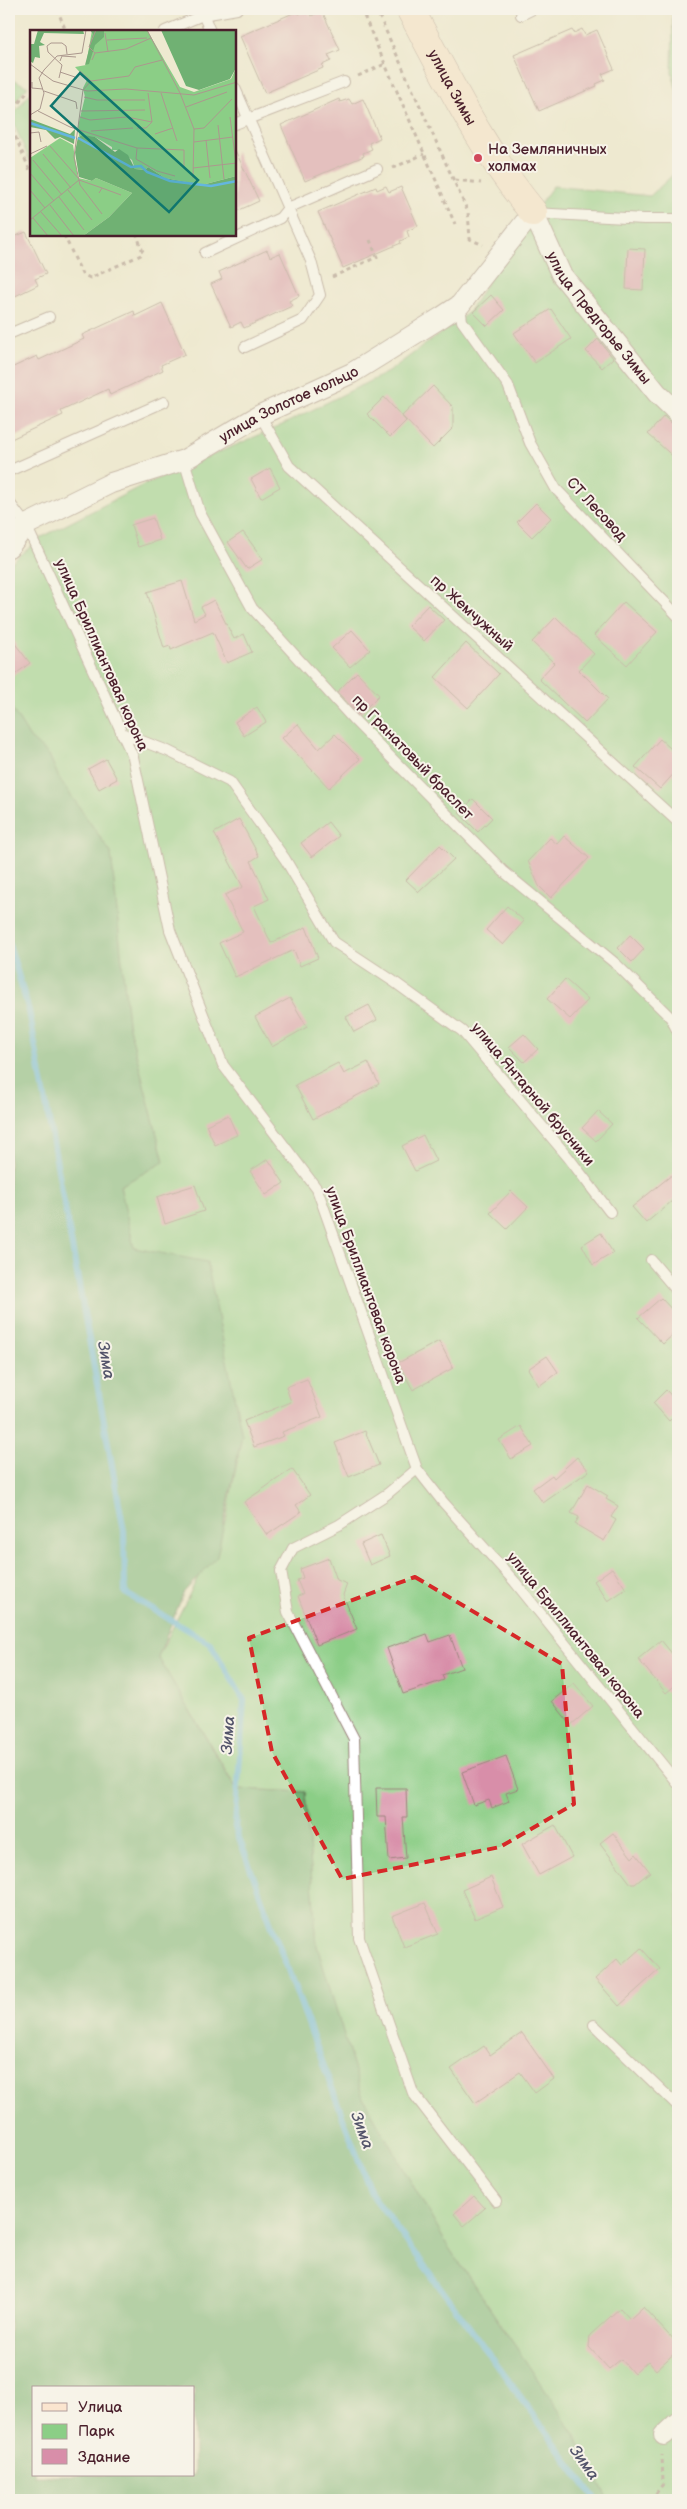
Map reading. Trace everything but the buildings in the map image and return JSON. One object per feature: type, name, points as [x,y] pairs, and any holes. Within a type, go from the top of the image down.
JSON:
[{"type":"street","name":"улица Зимы","points":[[410,9],[452,86],[512,186],[533,212]]},
{"type":"street","name":"улица Золотое кольцо","points":[[9,547],[26,524],[111,484],[184,460],[260,415],[352,374],[460,305],[533,212]]},
{"type":"street","name":"улица Предгорье Зимы","points":[[533,212],[561,274],[657,393],[678,413]]},
{"type":"lane","points":[[167,30],[202,12],[237,9]]},
{"type":"lane","points":[[521,15],[533,9]]},
{"type":"lane","points":[[202,12],[210,30]]},
{"type":"lane","points":[[236,124],[344,82]]},
{"type":"lane","points":[[236,90],[311,261],[320,295],[303,320],[245,347]]},
{"type":"lane","points":[[205,253],[280,218],[288,208],[377,170]]},
{"type":"lane","points":[[533,212],[644,220],[678,219]]},
{"type":"lane","name":"СТ Лесовод","points":[[460,305],[462,321],[508,385],[530,443],[556,490],[678,616]]},
{"type":"lane","points":[[9,334],[49,317]]},
{"type":"lane","points":[[9,471],[164,402]]},
{"type":"lane","name":"пр Жемчужный","points":[[260,415],[289,466],[678,822]]},
{"type":"lane","name":"пр Гранатовый браслет","points":[[184,460],[200,513],[252,608],[353,719],[502,871],[616,964],[670,1018],[678,1032]]},
{"type":"lane","name":"улица Бриллиантовая корона","points":[[9,502],[26,524],[133,757],[170,930],[223,1065],[317,1189],[417,1469],[443,1502],[515,1582],[678,1784]]},
{"type":"lane","name":"улица Янтарной брусники","points":[[121,733],[168,751],[230,782],[285,860],[334,942],[393,980],[462,1031],[568,1157],[610,1212]]},
{"type":"lane","points":[[651,1260],[678,1292]]},
{"type":"lane","points":[[417,1469],[387,1494],[339,1525],[293,1548],[281,1571],[288,1612],[354,1739],[359,1938],[413,2093],[496,2201]]},
{"type":"lane","points":[[594,2025],[678,2106]]},
{"type":"path","points":[[56,9],[65,30]]},
{"type":"path","points":[[361,9],[455,224]]},
{"type":"path","points":[[376,9],[468,212],[470,239],[500,254]]},
{"type":"path","points":[[344,82],[385,64]]},
{"type":"path","points":[[9,115],[29,90]]},
{"type":"path","points":[[9,122],[30,171]]},
{"type":"path","points":[[377,170],[388,170],[424,154]]},
{"type":"path","points":[[64,236],[82,274],[90,278],[142,255],[143,252],[137,236]]},
{"type":"path","points":[[332,277],[377,257],[370,240]]},
{"type":"path","points":[[651,2500],[663,2484],[671,2429]]},
{"type":"highlighted area","points":[[415,1577],[562,1664],[574,1804],[500,1847],[342,1879],[272,1752],[249,1638]]},
{"type":"green space","points":[[673,9],[678,9],[678,96],[672,72]]},
{"type":"green space","points":[[9,77],[28,87],[15,103],[9,107]]},
{"type":"green space","points":[[30,93],[30,162],[11,117]]},
{"type":"green space","points":[[678,170],[678,2500],[608,2500],[576,2436],[447,2245],[363,2098],[317,1946],[305,1792],[237,1789],[158,1657],[226,1521],[242,1435],[207,1263],[134,1248],[120,1186],[164,1161],[128,1023],[111,853],[59,778],[49,755],[30,738],[9,704],[9,565],[42,537],[143,485],[280,426],[388,372],[468,313],[514,239],[553,186],[650,196]]},
{"type":"green space","points":[[9,704],[30,738],[49,755],[59,778],[111,853],[128,1023],[164,1162],[120,1186],[134,1248],[207,1262],[242,1435],[217,1557],[184,1592],[158,1657],[236,1789],[305,1792],[317,1946],[363,2098],[447,2245],[576,2436],[608,2500],[9,2500]]},
{"type":"waterway","name":"Зима","points":[[9,944],[29,1011],[124,1531],[125,1593],[210,1643],[244,1700],[235,1827],[371,2193],[596,2500]]},
{"type":"place","name":"На Земляничных холмах","points":[[478,158]]}]
